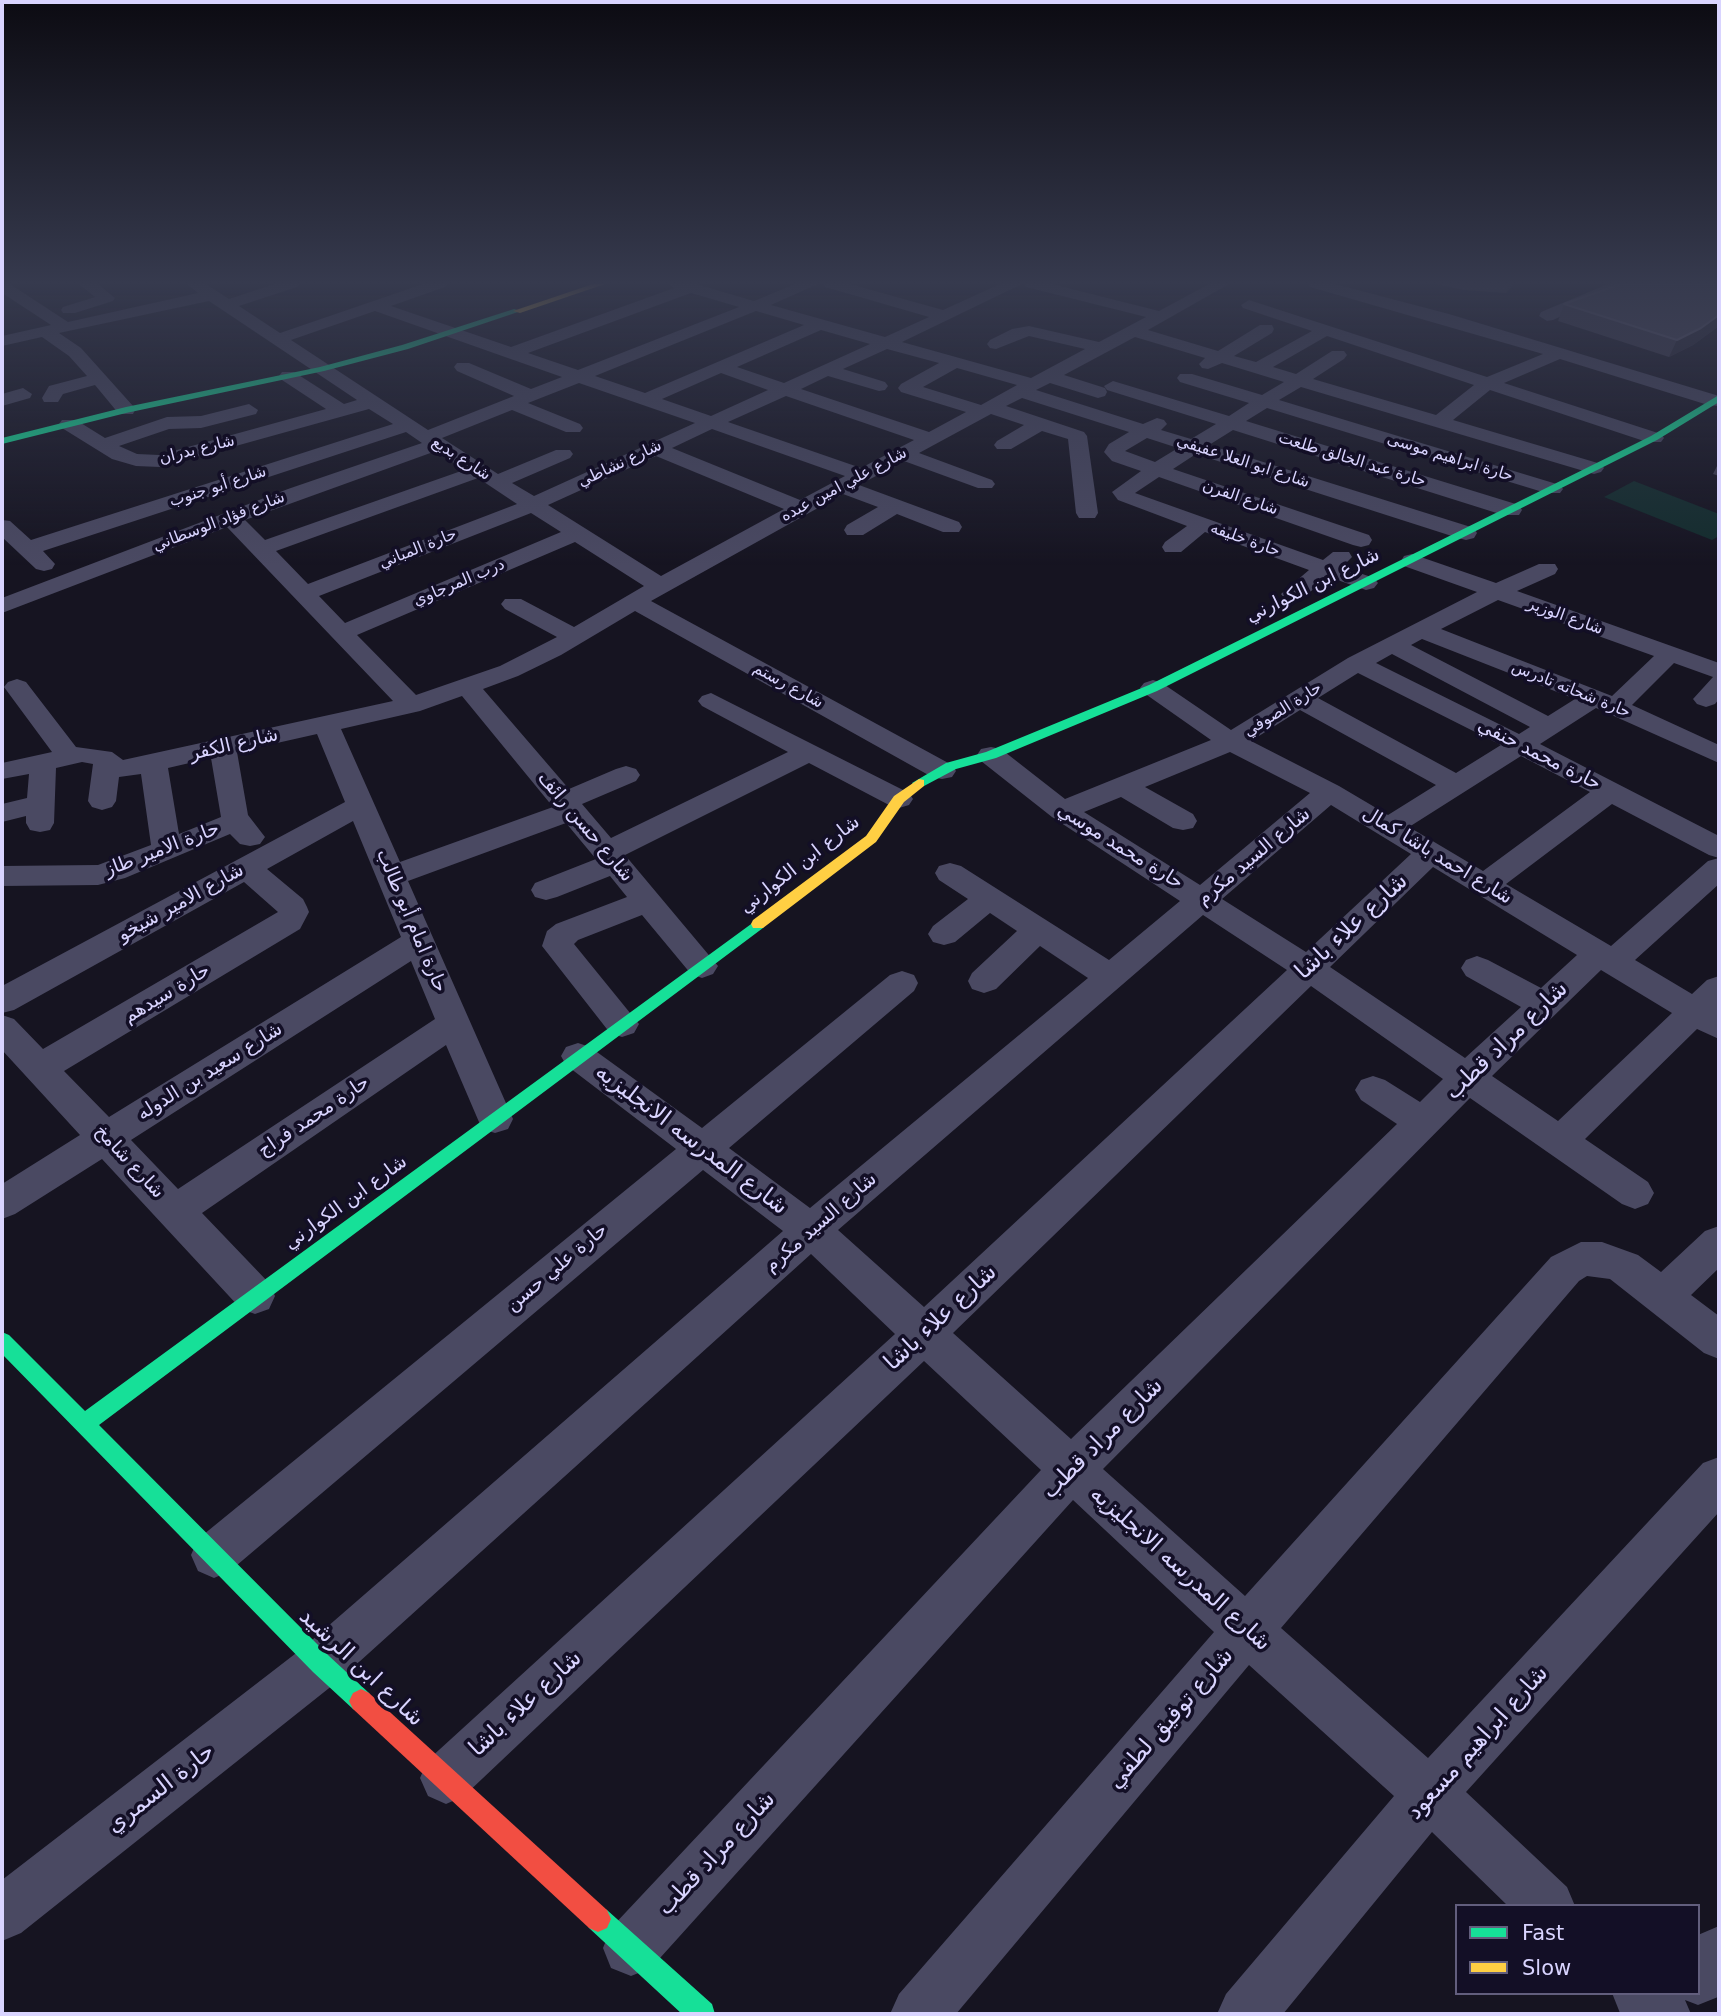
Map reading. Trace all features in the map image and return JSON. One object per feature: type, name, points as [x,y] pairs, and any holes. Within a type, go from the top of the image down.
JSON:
[{"type":"street","points":[[2,441],[126,410],[278,378]]},
{"type":"street","points":[[291,378],[341,411]]},
{"type":"street","name":"شارع بديع","points":[[335,378],[660,586]]},
{"type":"street","points":[[489,378],[531,396]]},
{"type":"street","name":"شارع فؤاد الوسطاني","points":[[2,606],[432,441],[512,403],[576,378]]},
{"type":"street","points":[[582,378],[862,475]]},
{"type":"street","points":[[645,400],[695,378]]},
{"type":"street","points":[[752,378],[930,439]]},
{"type":"street","name":"شارع نشاطي","points":[[531,505],[808,378]]},
{"type":"street","points":[[853,378],[879,386]]},
{"type":"street","points":[[858,397],[895,378]]},
{"type":"street","points":[[922,378],[907,388],[1078,438],[1087,513]]},
{"type":"street","points":[[1014,378],[1034,384]]},
{"type":"street","name":"شارع علي امين عبده","points":[[468,687],[509,671],[841,486],[1045,378]]},
{"type":"street","points":[[1292,378],[1594,468]]},
{"type":"street","points":[[1157,470],[1301,378]]},
{"type":"street","points":[[1173,547],[1257,504],[1417,388],[1426,378]]},
{"type":"street","points":[[1478,378],[1654,438]]},
{"type":"street","points":[[1439,422],[1488,383],[1500,378]]},
{"type":"street","points":[[1614,388],[1635,378]]},
{"type":"street","points":[[1641,378],[1717,399]]},
{"type":"street","points":[[1670,387],[1687,378]]},
{"type":"street","points":[[51,398],[56,390],[99,379],[126,410]]},
{"type":"street","points":[[1114,421],[1177,380]]},
{"type":"street","name":"حارة ابراهيم موسى","points":[[1177,380],[1264,401],[1553,489]]},
{"type":"street","points":[[1342,393],[1363,381]]},
{"type":"street","name":"حارة عبد الخالق طلعت","points":[[1034,384],[1105,389],[1153,398],[1511,510]]},
{"type":"street","name":"شارع ابو العلا عفيفي","points":[[1034,384],[1114,421],[1466,533]]},
{"type":"street","points":[[2,400],[23,394]]},
{"type":"street","points":[[1293,594],[1491,437],[1522,420],[1591,399]]},
{"type":"street","name":"شارع ابن الكوارني","points":[[83,1424],[871,839],[900,799],[923,780],[1153,688],[1654,438],[1717,399]]},
{"type":"street","name":"شارع بدران","points":[[69,424],[119,455],[136,460],[160,461],[372,402]]},
{"type":"street","points":[[512,403],[573,428]]},
{"type":"street","points":[[1144,431],[1184,408]]},
{"type":"street","points":[[103,445],[167,423],[201,422],[249,410]]},
{"type":"street","name":"شارع أبو جنوب","points":[[27,549],[408,425]]},
{"type":"street","points":[[1004,445],[1038,425]]},
{"type":"street","points":[[656,426],[683,435]]},
{"type":"street","name":"شارع الفرن","points":[[1144,431],[1115,448],[1114,452],[1119,457],[1361,540]]},
{"type":"street","points":[[1549,455],[1566,442]]},
{"type":"street","points":[[655,448],[801,508]]},
{"type":"street","points":[[261,549],[563,454]]},
{"type":"street","points":[[902,454],[985,484]]},
{"type":"street","points":[[786,470],[811,457]]},
{"type":"street","name":"حارة خليفه","points":[[1157,470],[1122,492],[1127,503],[1211,527],[1251,551],[1326,569],[1366,583]]},
{"type":"street","points":[[841,486],[951,527]]},
{"type":"street","name":"حارة المباني","points":[[304,594],[531,505]]},
{"type":"street","points":[[855,530],[895,506]]},
{"type":"street","points":[[231,518],[411,705]]},
{"type":"street","points":[[2,526],[64,582]]},
{"type":"street","name":"درب المرجاوي","points":[[342,633],[429,607],[577,533]]},
{"type":"street","name":"شارع الوزير","points":[[1412,561],[1719,671]]},
{"type":"street","name":"حارة الصوفي","points":[[1062,811],[1231,742],[1357,663],[1547,569]]},
{"type":"street","name":"شارع رستم","points":[[634,601],[942,771]]},
{"type":"street","points":[[513,604],[574,636]]},
{"type":"street","points":[[1580,649],[1599,629]]},
{"type":"street","name":"حارة شحاته تادرس","points":[[1421,630],[1605,703],[1719,755]]},
{"type":"street","points":[[1393,645],[1549,727]]},
{"type":"street","points":[[1389,827],[1549,727],[1605,703],[1671,653]]},
{"type":"street","name":"حارة محمد حنفي","points":[[1357,663],[1521,744],[1719,848]]},
{"type":"street","points":[[2,813],[40,813],[56,760],[17,687]]},
{"type":"street","name":"شارع الكفر","points":[[2,771],[93,755],[118,769],[127,769],[411,705],[468,687]]},
{"type":"street","name":"شارع حسن رائف","points":[[468,687],[702,966]]},
{"type":"street","name":"شارع احمد باشا كمال","points":[[1153,688],[1231,742],[1329,792],[1707,1019]]},
{"type":"street","points":[[1300,699],[1457,785]]},
{"type":"street","points":[[711,701],[900,799]]},
{"type":"street","name":"حارة امام أبو طالب","points":[[326,724],[495,1119]]},
{"type":"street","points":[[223,747],[237,821],[242,830],[256,842],[277,850]]},
{"type":"street","points":[[546,890],[808,753]]},
{"type":"street","name":"حارة محمد موسي","points":[[991,755],[1062,811],[1308,968],[1635,1193]]},
{"type":"street","points":[[102,800],[107,763]]},
{"type":"street","points":[[153,763],[167,850]]},
{"type":"street","points":[[391,876],[567,806],[626,775]]},
{"type":"street","points":[[1123,786],[1182,821]]},
{"type":"street","points":[[1486,884],[1610,791]]},
{"type":"street","name":"شارع السيد مكرم","points":[[321,1664],[811,1230],[1329,792]]},
{"type":"street","name":"شارع الامير شيخو","points":[[2,1001],[361,805]]},
{"type":"street","name":"حارة الامير طاز","points":[[2,876],[98,874],[167,850],[237,821]]},
{"type":"street","name":"شارع علاء باشا","points":[[446,1778],[923,1335],[1431,852]]},
{"type":"street","name":"حارة سيدهم","points":[[40,1069],[284,925],[292,917],[292,907],[247,867]]},
{"type":"street","name":"شارع مراد قطب","points":[[631,1948],[1071,1470],[1544,1005],[1719,868]]},
{"type":"street","points":[[950,873],[1111,977]]},
{"type":"street","points":[[944,934],[989,898]]},
{"type":"street","points":[[622,1024],[558,946],[558,939],[567,932],[647,901]]},
{"type":"street","points":[[984,981],[1038,929]]},
{"type":"street","name":"شارع سعيد بن الدوله","points":[[2,1203],[419,941]]},
{"type":"street","points":[[1477,968],[1544,1005]]},
{"type":"street","name":"حارة علي حسن","points":[[214,1555],[902,983]]},
{"type":"street","points":[[1559,1142],[1707,1019],[1719,988]]},
{"type":"street","name":"حارة محمد فراج","points":[[174,1211],[454,1023]]},
{"type":"street","name":"شارع شامخ","points":[[2,1028],[256,1296]]},
{"type":"street","name":"شارع المدرسه الانجليزيه","points":[[579,1056],[811,1230],[1071,1470],[1430,1794],[1546,1904]]},
{"type":"street","points":[[1373,1090],[1423,1122]]},
{"type":"street","points":[[1719,1243],[1663,1296],[1719,1340]]},
{"type":"street","name":"شارع توفيق لطفي","points":[[919,2014],[1247,1630],[1565,1269],[1581,1259],[1602,1259],[1624,1267],[1663,1296]]},
{"type":"street","name":"شارع ابن الرشيد","points":[[2,1341],[321,1664],[702,2014]]},
{"type":"street","name":"شارع ابراهيم مسعود","points":[[1247,2014],[1430,1794],[1719,1479]]},
{"type":"street","name":"حارة السمري","points":[[2,1914],[321,1664]]},
{"type":"street","points":[[1700,1975],[1719,1954]]},
{"type":"street","points":[[1642,1995],[1663,2014],[1682,1995]]},
{"type":"green space","points":[[1634,481],[1719,514],[1719,536],[1712,540],[1604,497]]},
{"type":"traffic: fast","points":[[2,441],[126,410],[278,378]]},
{"type":"traffic: fast","points":[[919,783],[951,766],[991,755],[1153,688],[1654,438],[1719,398]]},
{"type":"traffic: fast","points":[[83,1424],[758,924]]},
{"type":"traffic: fast","points":[[2,1341],[321,1664],[361,1701]]},
{"type":"traffic: fast","points":[[598,1919],[702,2014]]},
{"type":"traffic: slow","points":[[758,924],[871,839],[899,799],[919,783]]},
{"type":"traffic: jam","points":[[361,1701],[598,1919]]}]
